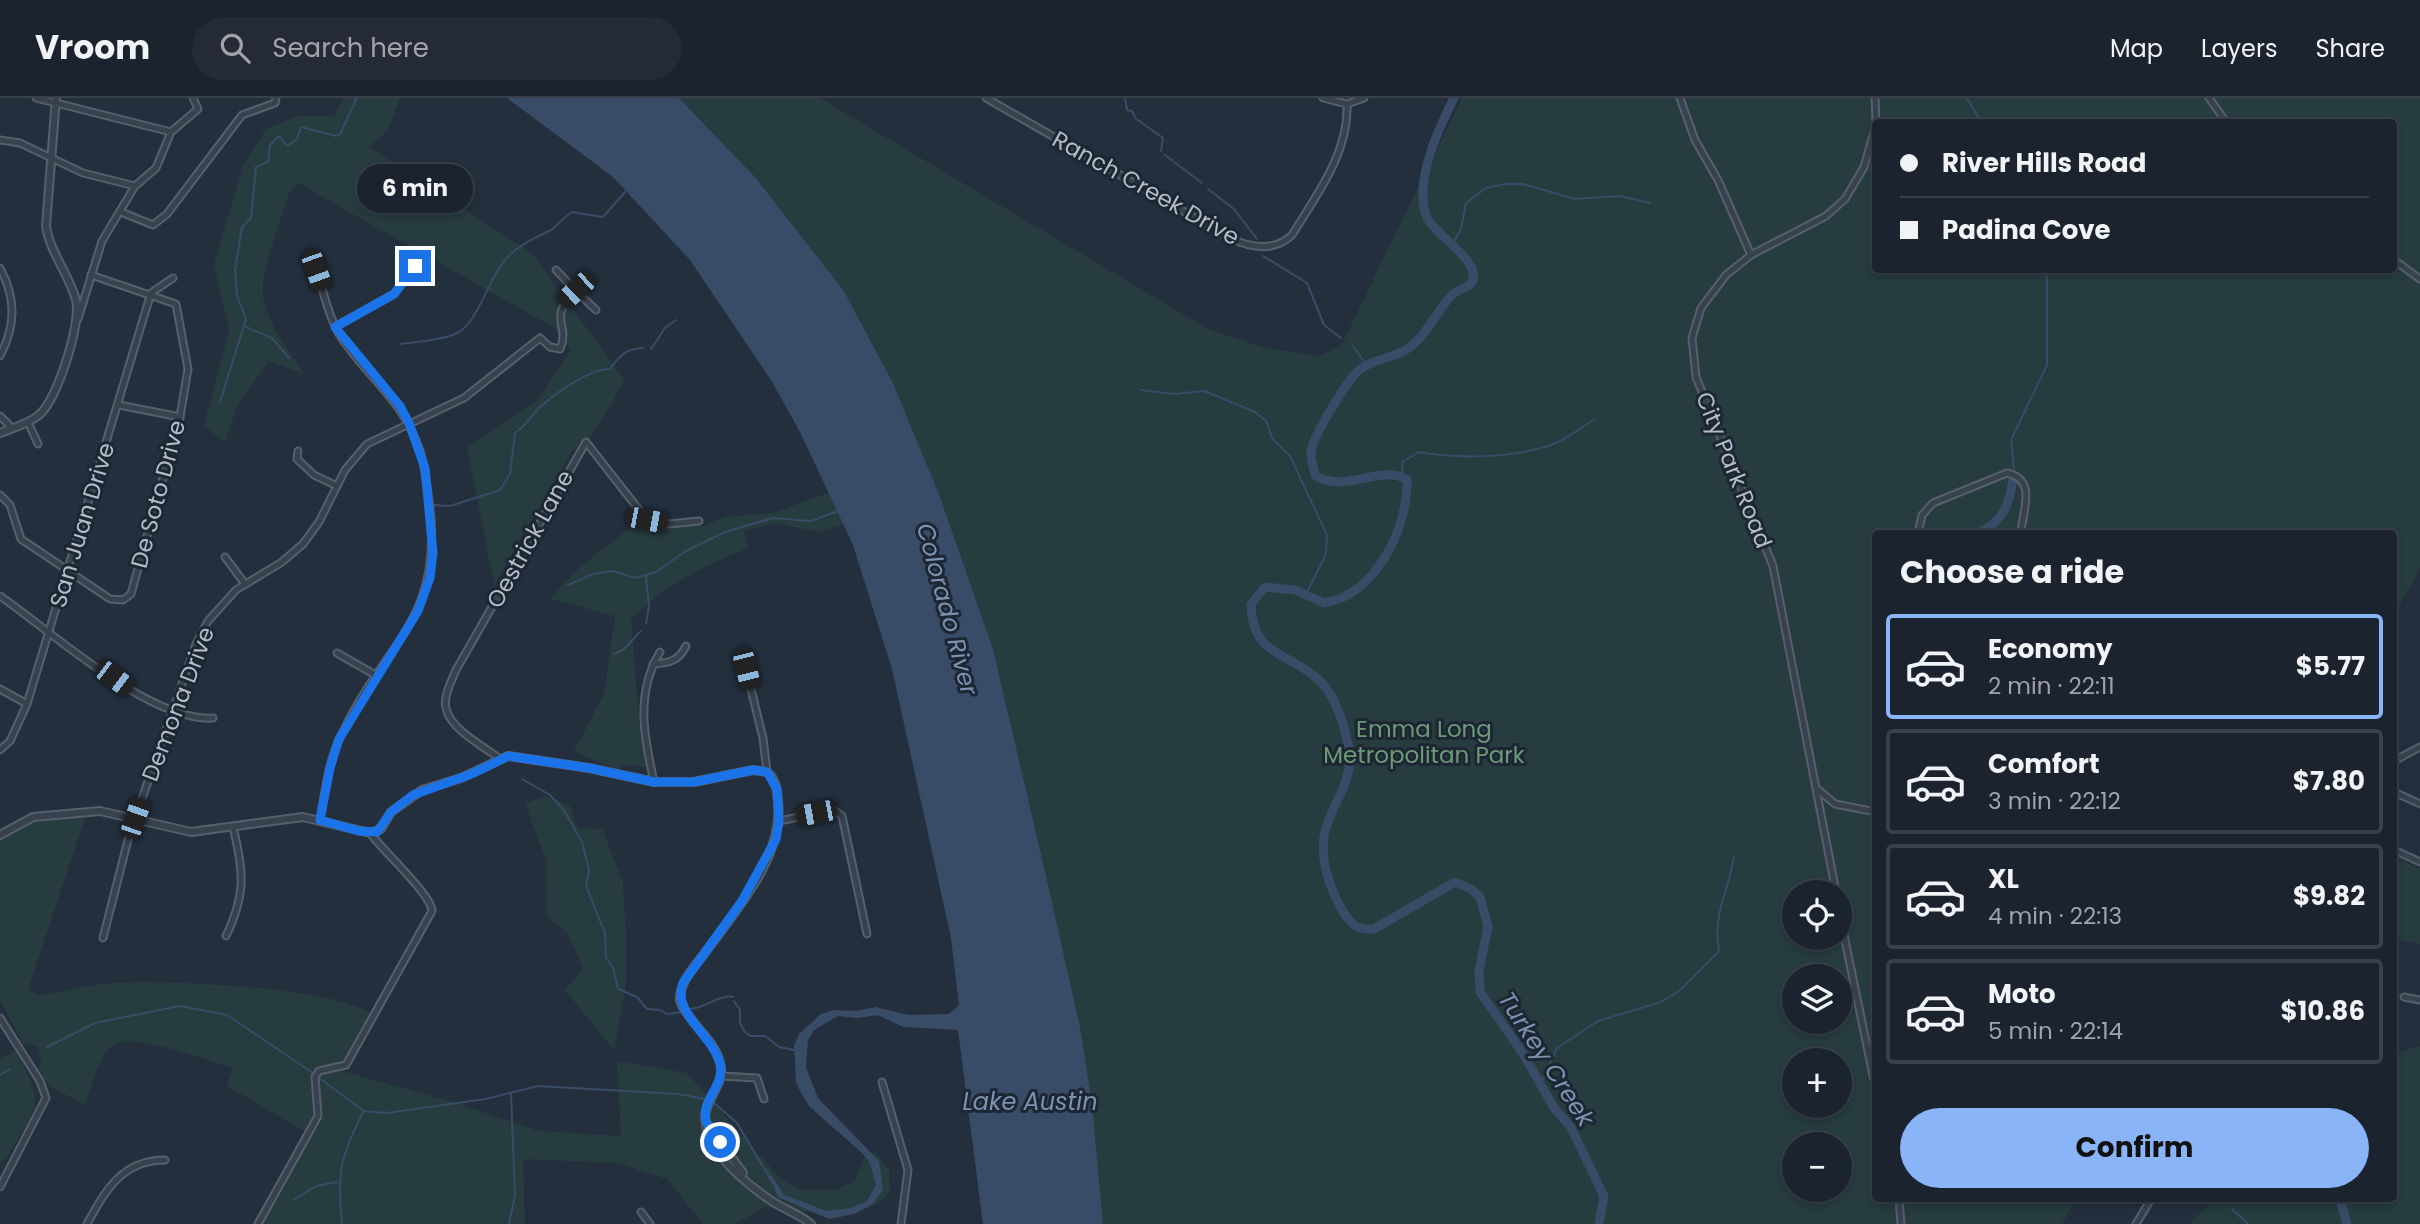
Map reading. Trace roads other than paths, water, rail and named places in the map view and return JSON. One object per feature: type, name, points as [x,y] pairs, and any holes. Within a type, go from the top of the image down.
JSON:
[{"type":"street","points":[[36,98],[56,100],[171,132]]},
{"type":"street","points":[[0,433],[28,422],[51,401],[102,241],[135,186],[156,168],[171,132],[198,109],[193,98]]},
{"type":"street","points":[[121,212],[153,225],[167,214],[242,115],[275,103],[276,98]]},
{"type":"street","name":"Ranch Creek Drive","points":[[986,98],[1230,238],[1261,247],[1284,243],[1292,235],[1342,147],[1348,122],[1347,104]]},
{"type":"street","points":[[1323,98],[1347,104],[1364,98]]},
{"type":"street","points":[[1680,98],[1695,140],[1718,180],[1751,255]]},
{"type":"street","name":"City Park Road","points":[[1875,98],[1876,119]]},
{"type":"street","points":[[2209,98],[2224,119]]},
{"type":"street","points":[[56,100],[46,216],[48,235],[74,294],[78,318]]},
{"type":"street","name":"City Park Road","points":[[1834,880],[1773,566],[1693,366],[1692,338],[1701,308],[1717,284],[1751,255],[1836,209],[1858,180],[1872,136]]},
{"type":"street","points":[[0,140],[20,143],[83,173],[135,186]]},
{"type":"street","points":[[2397,262],[2420,279]]},
{"type":"street","points":[[335,327],[394,294],[415,266]]},
{"type":"street","points":[[0,268],[12,291],[10,329],[0,356]]},
{"type":"street","points":[[316,270],[335,327],[400,406],[409,423],[425,468],[433,540],[432,565],[418,611],[339,739],[330,768],[320,820]]},
{"type":"street","points":[[556,270],[596,310]]},
{"type":"street","name":"De Soto Drive","points":[[0,495],[9,505],[21,539],[110,599],[123,600],[131,594],[180,417],[188,369],[176,304],[91,275]]},
{"type":"street","points":[[150,293],[173,278]]},
{"type":"street","name":"Demona Drive","points":[[103,938],[135,818],[201,632],[225,601],[245,584],[288,558],[303,544],[319,522],[352,460],[367,444],[464,398],[540,338],[550,347],[560,349],[564,341],[559,313],[564,302],[576,290]]},
{"type":"street","name":"San Juan Drive","points":[[0,750],[9,741],[27,704],[119,405],[150,293]]},
{"type":"street","points":[[119,405],[180,417]]},
{"type":"street","points":[[0,416],[12,428]]},
{"type":"street","points":[[28,422],[38,444]]},
{"type":"street","name":"Oestrick Lane","points":[[499,758],[456,725],[446,708],[448,690],[456,670],[586,442],[647,520],[669,524],[699,521]]},
{"type":"street","points":[[298,452],[297,459],[303,466],[337,486]]},
{"type":"street","points":[[1919,530],[1922,515],[1933,503],[2007,473],[2020,478],[2026,487],[2021,530]]},
{"type":"street","points":[[225,557],[245,584]]},
{"type":"street","points":[[0,596],[135,694],[173,711],[200,719],[213,718]]},
{"type":"street","points":[[653,664],[669,663],[681,656],[685,646]]},
{"type":"street","points":[[654,782],[645,728],[644,695],[647,673],[660,652]]},
{"type":"street","points":[[337,653],[377,676]]},
{"type":"street","points":[[746,669],[763,738],[767,772],[777,789],[779,821],[772,848],[753,882],[681,988],[682,1006],[713,1045],[721,1064],[721,1076],[708,1104],[706,1121],[750,1183],[769,1199],[811,1224]]},
{"type":"street","points":[[0,689],[27,704]]},
{"type":"street","points":[[2397,759],[2420,747]]},
{"type":"street","points":[[0,835],[23,821],[42,815],[100,811],[191,832],[287,818],[320,820],[370,833],[381,829],[391,812],[413,795],[474,773],[499,758],[517,755],[654,782],[694,782],[753,770],[767,772]]},
{"type":"street","points":[[1815,786],[1835,804],[1872,811]]},
{"type":"street","points":[[2397,793],[2420,804]]},
{"type":"street","points":[[1820,813],[1835,804]]},
{"type":"street","points":[[779,821],[835,810],[842,816],[867,934]]},
{"type":"street","points":[[226,936],[243,888],[243,868],[233,827]]},
{"type":"street","points":[[258,1224],[318,1116],[315,1077],[319,1072],[346,1065],[432,911],[432,903],[421,889],[401,872],[370,833]]},
{"type":"street","points":[[2397,851],[2420,862]]},
{"type":"street","points":[[1847,950],[1872,1071]]},
{"type":"street","points":[[2404,997],[2420,1000]]},
{"type":"street","points":[[0,1018],[40,1081],[46,1098],[0,1186]]},
{"type":"street","points":[[721,1076],[757,1078],[764,1099]]},
{"type":"street","points":[[882,1082],[908,1170],[901,1224]]},
{"type":"street","points":[[87,1224],[116,1178],[136,1165],[165,1160]]},
{"type":"street","points":[[1899,1202],[1901,1224]]},
{"type":"street","points":[[2136,1224],[2149,1202]]},
{"type":"street","points":[[641,1212],[650,1224]]},
{"type":"water","name":"Lake Austin","points":[[507,98],[679,98],[755,177],[844,291],[893,383],[939,494],[993,649],[1080,1027],[1092,1103],[1103,1224],[983,1224],[958,1030],[903,1027],[878,1015],[858,1018],[838,1016],[814,1030],[808,1040],[806,1067],[818,1098],[879,1161],[883,1189],[873,1204],[854,1214],[829,1219],[778,1197],[766,1167],[784,1195],[827,1211],[850,1208],[867,1201],[876,1185],[870,1163],[862,1153],[810,1107],[801,1093],[796,1082],[794,1046],[799,1034],[821,1014],[834,1010],[856,1011],[876,1007],[908,1015],[949,1014],[959,1005],[951,938],[892,669],[853,545],[800,432],[771,380],[690,260],[613,177]]},
{"type":"waterway","points":[[220,402],[246,319],[237,296],[235,270],[242,227],[251,218],[256,167],[268,162],[270,145],[279,136],[287,146],[297,139],[301,127],[336,136],[340,134],[357,98]]},
{"type":"waterway","points":[[1125,98],[1127,110],[1132,111],[1135,118],[1163,138],[1161,151]]},
{"type":"waterway","name":"Turkey Creek","points":[[1454,98],[1430,155],[1423,186],[1423,201],[1430,222],[1470,265],[1472,282],[1451,296],[1414,344],[1358,371],[1323,424],[1311,454],[1315,475],[1326,480],[1338,482],[1386,475],[1407,480],[1406,499],[1395,538],[1373,573],[1359,587],[1343,597],[1324,603],[1295,590],[1265,587],[1251,604],[1253,622],[1265,644],[1321,682],[1336,705],[1343,723],[1350,762],[1342,792],[1328,821],[1323,841],[1329,881],[1341,908],[1354,924],[1362,929],[1374,929],[1455,882],[1471,889],[1480,897],[1488,926],[1479,972],[1480,992],[1524,1055],[1554,1108],[1570,1126],[1604,1196],[1599,1224]]},
{"type":"waterway","points":[[1967,98],[1979,119]]},
{"type":"waterway","points":[[1165,155],[1202,183]]},
{"type":"waterway","points":[[1452,245],[1461,229],[1466,203],[1486,188],[1523,184],[1575,199],[1620,196],[1650,203]]},
{"type":"waterway","points":[[1208,189],[1234,209],[1257,239]]},
{"type":"waterway","points":[[401,344],[442,338],[463,329],[500,267],[516,249],[551,230],[572,212],[603,217],[626,191]]},
{"type":"waterway","points":[[1263,256],[1307,283],[1324,325],[1341,338]]},
{"type":"waterway","points":[[2014,468],[2011,440],[2047,365],[2045,273]]},
{"type":"waterway","points":[[651,349],[665,328],[676,320]]},
{"type":"waterway","points":[[246,327],[272,338],[289,358]]},
{"type":"waterway","points":[[1353,346],[1367,366]]},
{"type":"waterway","points":[[433,505],[450,506],[500,490],[510,474],[515,433],[538,409],[572,383],[592,373],[610,369],[623,354],[643,348]]},
{"type":"waterway","points":[[1141,390],[1174,394],[1204,391],[1255,412],[1267,422],[1272,438],[1290,456],[1327,535],[1326,554],[1306,594]]},
{"type":"waterway","points":[[1403,477],[1402,462],[1419,452],[1450,456],[1517,453],[1554,444],[1595,419]]},
{"type":"waterway","points":[[1985,530],[2003,513],[2013,479]]},
{"type":"waterway","points":[[568,585],[593,574],[613,571],[635,578],[656,572],[686,551],[725,532],[773,518],[811,521],[838,511]]},
{"type":"waterway","points":[[646,576],[649,607],[646,623]]},
{"type":"waterway","points":[[614,654],[624,649],[641,631]]},
{"type":"waterway","points":[[522,779],[550,795],[564,810],[582,842],[589,870],[586,886],[605,933],[606,958],[613,967],[618,989],[637,997],[647,1009],[660,1010],[667,1014],[682,1012]]},
{"type":"waterway","points":[[1541,1084],[1557,1048],[1598,1021],[1661,1002],[1679,991],[1719,951],[1719,914],[1734,856]]},
{"type":"waterway","points":[[690,1009],[723,997],[733,997]]},
{"type":"waterway","points":[[734,1001],[740,1010],[740,1023],[745,1032],[750,1036],[765,1036],[779,1047],[794,1050]]},
{"type":"waterway","points":[[47,1047],[95,1023],[180,1006],[227,1015],[313,1073]]},
{"type":"waterway","points":[[0,1075],[10,1069]]},
{"type":"waterway","points":[[319,1078],[364,1111],[386,1113],[486,1099],[538,1086],[678,1094],[705,1099]]},
{"type":"waterway","points":[[509,1224],[515,1195],[511,1093]]},
{"type":"waterway","points":[[712,1101],[737,1123],[772,1182]]},
{"type":"waterway","points":[[342,1224],[342,1166],[349,1142],[363,1112]]},
{"type":"waterway","points":[[294,1200],[316,1186],[337,1182]]},
{"type":"waterway","points":[[2341,1202],[2347,1224]]},
{"type":"waterway","points":[[2232,1209],[2248,1224]]},
{"type":"water label","name":"Colorado River","points":[[947,609]]},
{"type":"park label","name":"Emma Long Metropolitan Park","points":[[1424,742]]}]
